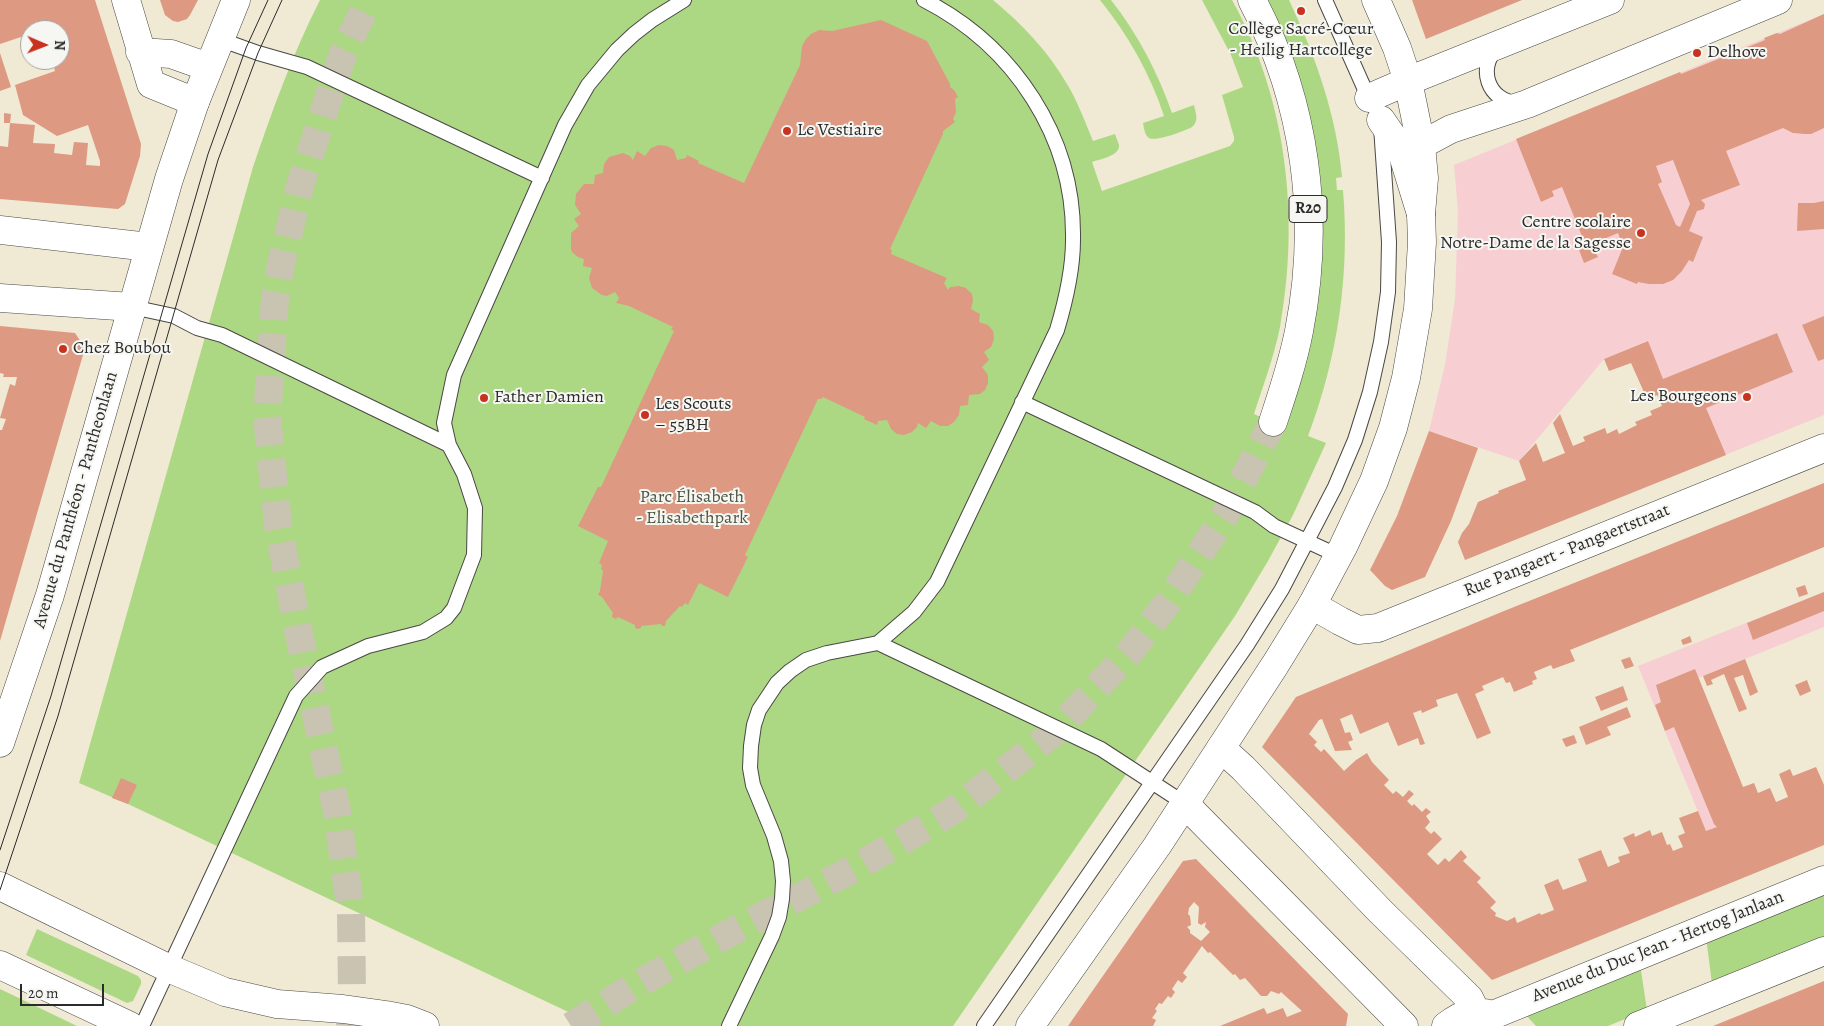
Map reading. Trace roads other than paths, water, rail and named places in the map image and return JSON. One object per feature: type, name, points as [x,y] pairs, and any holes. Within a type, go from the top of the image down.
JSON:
[{"type":"main road","points":[[126,0],[151,84],[195,102]]},
{"type":"main road","name":"Avenue du Panthéon - Pantheonlaan","points":[[1,736],[50,595],[169,179],[208,67],[236,0]]},
{"type":"main road","name":"R20","points":[[1252,0],[1278,58],[1292,102],[1302,148],[1308,194],[1310,240],[1299,332],[1273,422]]},
{"type":"main road","points":[[1030,1026],[1157,846],[1312,605],[1339,556],[1374,481],[1393,428],[1406,378],[1418,309],[1424,178],[1411,147],[1408,81],[1397,48],[1376,0]]},
{"type":"main road","points":[[1411,147],[1375,109],[1408,81],[1610,0]]},
{"type":"main road","points":[[1411,147],[1451,129],[1527,104],[1778,0]]},
{"type":"main road","points":[[140,52],[171,54],[208,67]]},
{"type":"main road","points":[[0,230],[148,247]]},
{"type":"main road","points":[[0,298],[132,307]]},
{"type":"main road","name":"Rue Pangaert - Pangaertstraat","points":[[1312,605],[1358,630],[1378,628],[1824,448]]},
{"type":"main road","points":[[1221,748],[1243,768],[1380,911],[1492,1018]]},
{"type":"main road","points":[[1184,803],[1404,1026]]},
{"type":"main road","name":"Avenue du Duc Jean - Hertog Janlaan","points":[[1446,1026],[1460,1016],[1492,1018],[1824,880]]},
{"type":"main road","points":[[0,886],[168,968],[225,992],[277,1004],[343,1009],[386,1015],[406,1019],[425,1026]]},
{"type":"main road","points":[[1638,1026],[1824,951]]},
{"type":"main road","points":[[0,965],[130,1026]]},
{"type":"main road","points":[[361,1026],[386,1015]]},
{"type":"lane","points":[[142,1026],[296,696],[322,667],[368,646],[423,632],[446,618],[454,608],[474,555],[475,508],[464,474],[449,445],[444,423],[454,375],[576,105],[602,67],[634,34],[684,0]]},
{"type":"lane","points":[[729,1026],[780,917],[782,899],[781,861],[774,836],[753,785],[750,768],[754,725],[759,710],[778,683],[790,671],[806,660],[827,652],[878,643],[914,612],[938,582],[1056,330],[1069,285],[1073,239],[1071,203],[1058,149],[1049,127],[1012,69],[980,36],[943,10],[924,0]]},
{"type":"lane","points":[[984,1026],[1247,645],[1282,589],[1335,487],[1355,440],[1370,392],[1381,342],[1388,292],[1388,242],[1375,109],[1324,0]]},
{"type":"lane","points":[[219,39],[258,53],[307,67],[542,178]]},
{"type":"lane","points":[[1501,44],[1490,54],[1486,70],[1488,84],[1498,97],[1508,102],[1527,104]]},
{"type":"lane","points":[[132,307],[174,316],[197,328],[222,335],[449,445]]},
{"type":"lane","points":[[1022,402],[1255,512],[1274,526],[1339,556]]},
{"type":"lane","points":[[878,643],[1101,749],[1184,803]]},
{"type":"tunnel","points":[[350,1026],[352,993],[351,912],[337,812],[278,525],[267,417],[275,298],[300,186],[344,51],[369,0]]},
{"type":"tunnel","points":[[571,1026],[634,986],[735,930],[855,868],[951,812],[1055,732],[1130,652],[1168,602],[1224,517],[1273,422]]},
{"type":"tram line","points":[[0,850],[51,696],[208,154],[246,48],[268,0]]},
{"type":"tram line","points":[[0,890],[58,716],[218,160],[258,53],[282,0]]},
{"type":"place","name":"Collège Sacré-Cœur - Heilig Hartcollege","points":[[1301,11]]},
{"type":"place","name":"Delhove","points":[[1697,53]]},
{"type":"place","name":"Le Vestiaire","points":[[787,131]]},
{"type":"place","name":"Centre scolaire Notre-Dame de la Sagesse","points":[[1641,233]]},
{"type":"place","name":"Chez Boubou","points":[[63,349]]},
{"type":"place","name":"Les Bourgeons","points":[[1747,397]]},
{"type":"place","name":"Father Damien","points":[[484,398]]},
{"type":"place","name":"Les Scouts – 55BH","points":[[645,415]]},
{"type":"park label","name":"Parc Élisabeth - Elisabethpark","points":[[692,508]]}]
